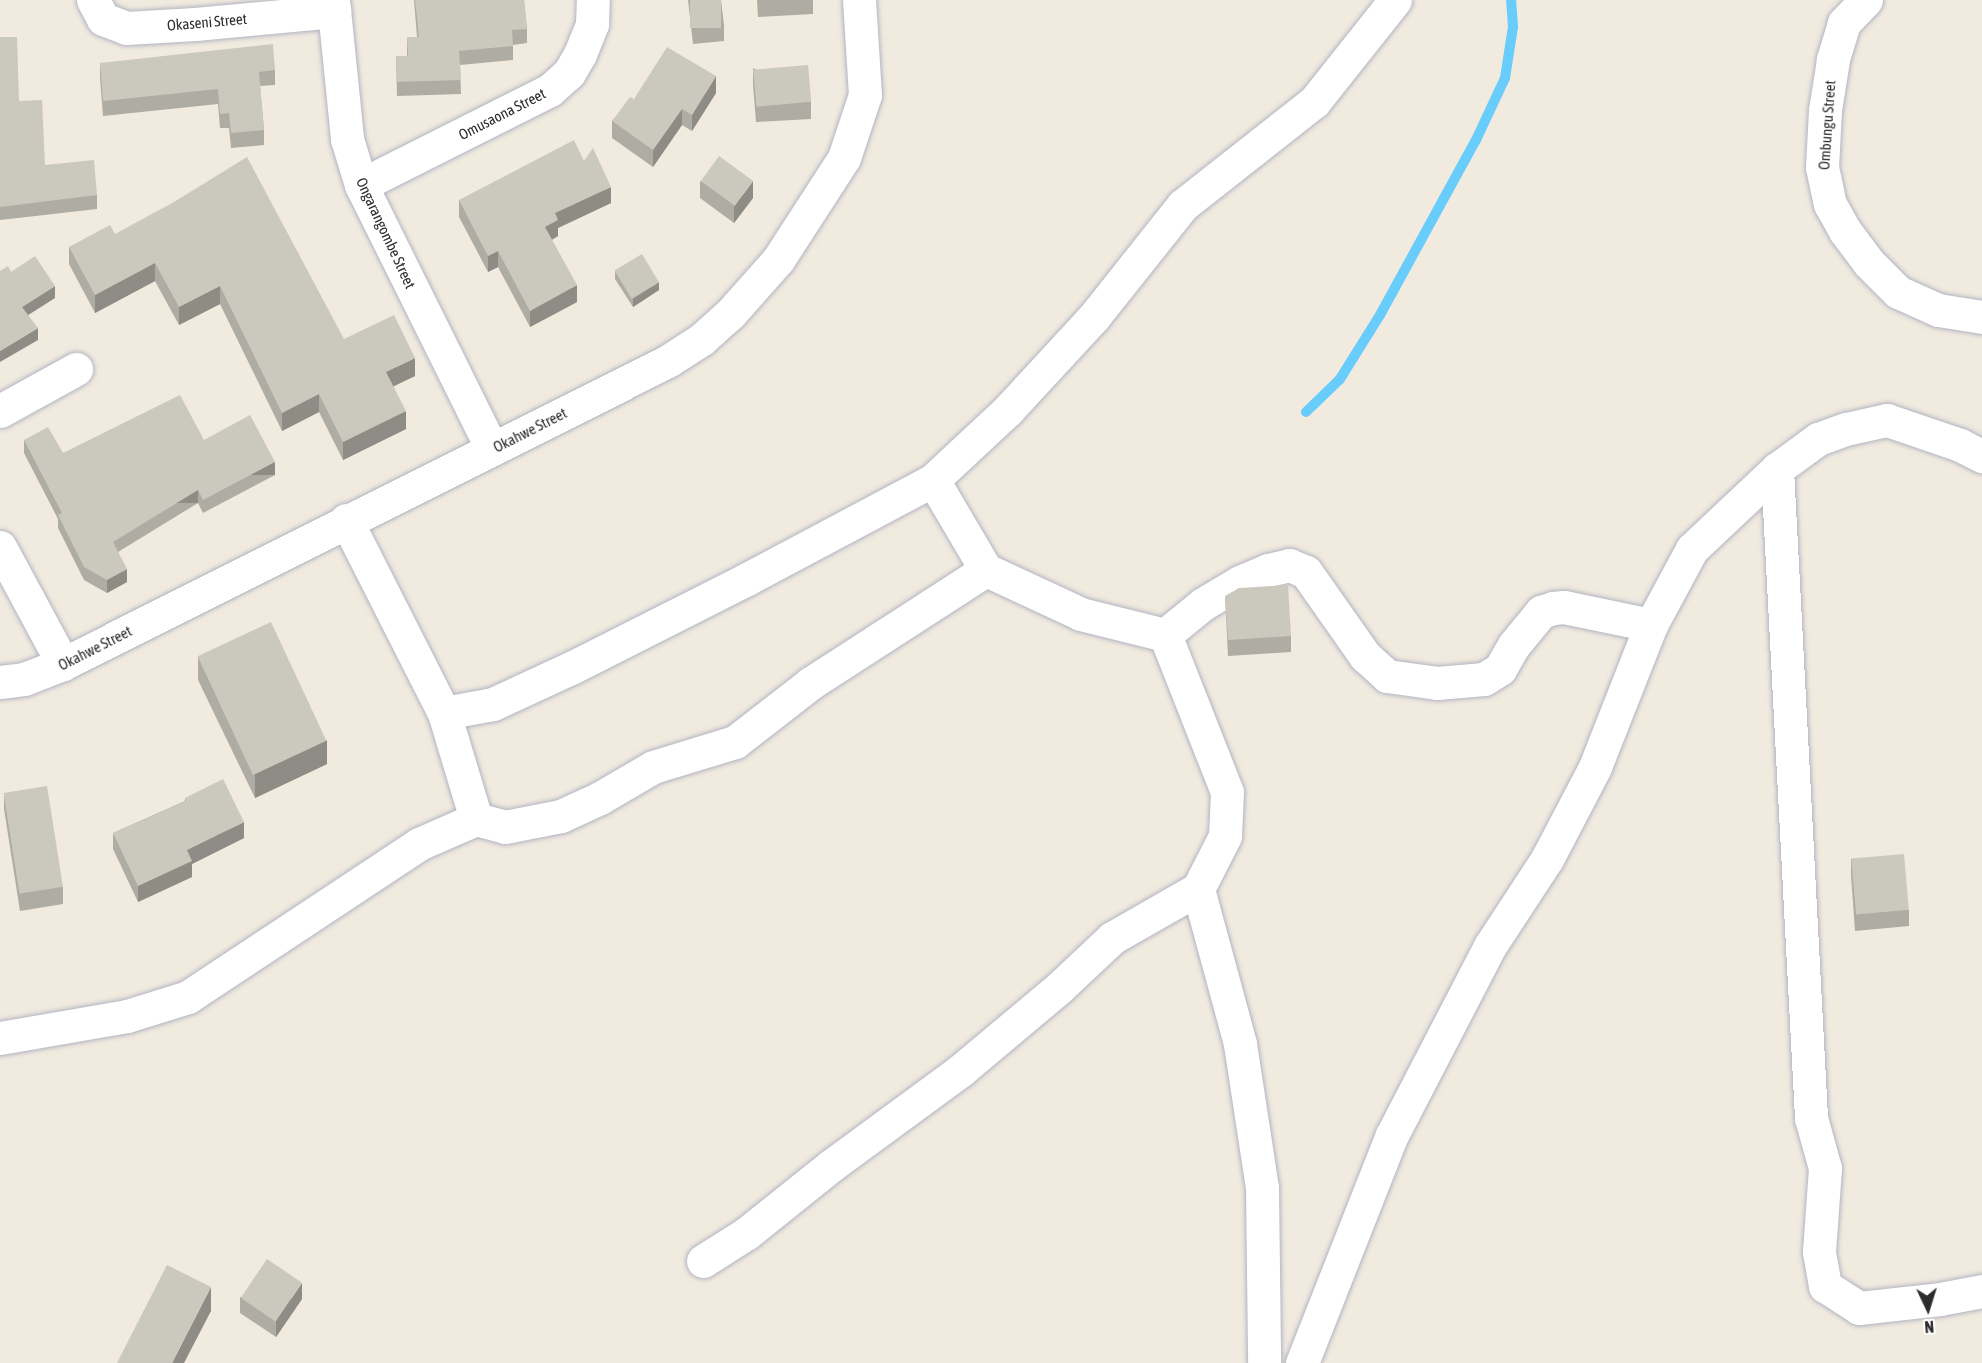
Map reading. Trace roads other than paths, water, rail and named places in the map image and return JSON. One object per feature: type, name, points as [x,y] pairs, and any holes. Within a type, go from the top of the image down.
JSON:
[{"type":"street","name":"Okaseni Street","points":[[93,0],[103,19],[126,27],[195,24],[333,5]]},
{"type":"street","name":"Omusaona Street","points":[[361,185],[550,90],[569,73],[580,54],[592,24],[593,0]]},
{"type":"street","name":"Okahwe Street","points":[[0,682],[24,679],[63,664],[346,520],[668,361],[702,339],[730,314],[778,260],[844,158],[865,95],[859,0]]},
{"type":"street","points":[[444,713],[493,704],[573,667],[747,579],[933,480],[1008,410],[1094,318],[1183,205],[1314,102],[1395,0]]},
{"type":"street","name":"Ombungu Street","points":[[1866,0],[1844,23],[1833,60],[1825,110],[1822,166],[1830,204],[1845,231],[1869,263],[1898,292],[1938,310],[1982,317]]},
{"type":"street","name":"Ongarangombe Street","points":[[333,5],[347,139],[361,185],[492,449]]},
{"type":"street","points":[[0,411],[76,369]]},
{"type":"street","points":[[1302,1363],[1392,1135],[1490,946],[1547,859],[1595,767],[1651,625],[1692,549],[1777,469],[1818,439],[1846,429],[1887,420],[1982,456]]},
{"type":"street","points":[[1777,469],[1811,1118],[1825,1168],[1819,1252],[1825,1286],[1859,1308],[1940,1299],[1982,1291]]},
{"type":"street","points":[[933,480],[986,570],[1081,614],[1165,634]]},
{"type":"street","points":[[346,520],[444,713],[476,819]]},
{"type":"street","points":[[0,547],[63,664]]},
{"type":"street","points":[[1165,634],[1203,604],[1240,582],[1268,570],[1289,566],[1306,572],[1365,656],[1387,676],[1437,683],[1484,679],[1500,669],[1514,645],[1541,612],[1553,608],[1564,607],[1651,625]]},
{"type":"street","points":[[0,1038],[127,1016],[188,997],[419,844],[476,819],[505,827],[561,816],[600,798],[653,767],[735,742],[811,683],[986,570]]},
{"type":"street","points":[[703,1261],[747,1233],[840,1159],[960,1071],[1059,988],[1112,938],[1198,889],[1225,836],[1227,792],[1165,634]]},
{"type":"street","points":[[1198,889],[1240,1044],[1262,1187],[1264,1363]]},
{"type":"waterway","points":[[1306,412],[1340,379],[1380,315],[1476,140],[1505,78],[1513,27],[1511,0]]}]
